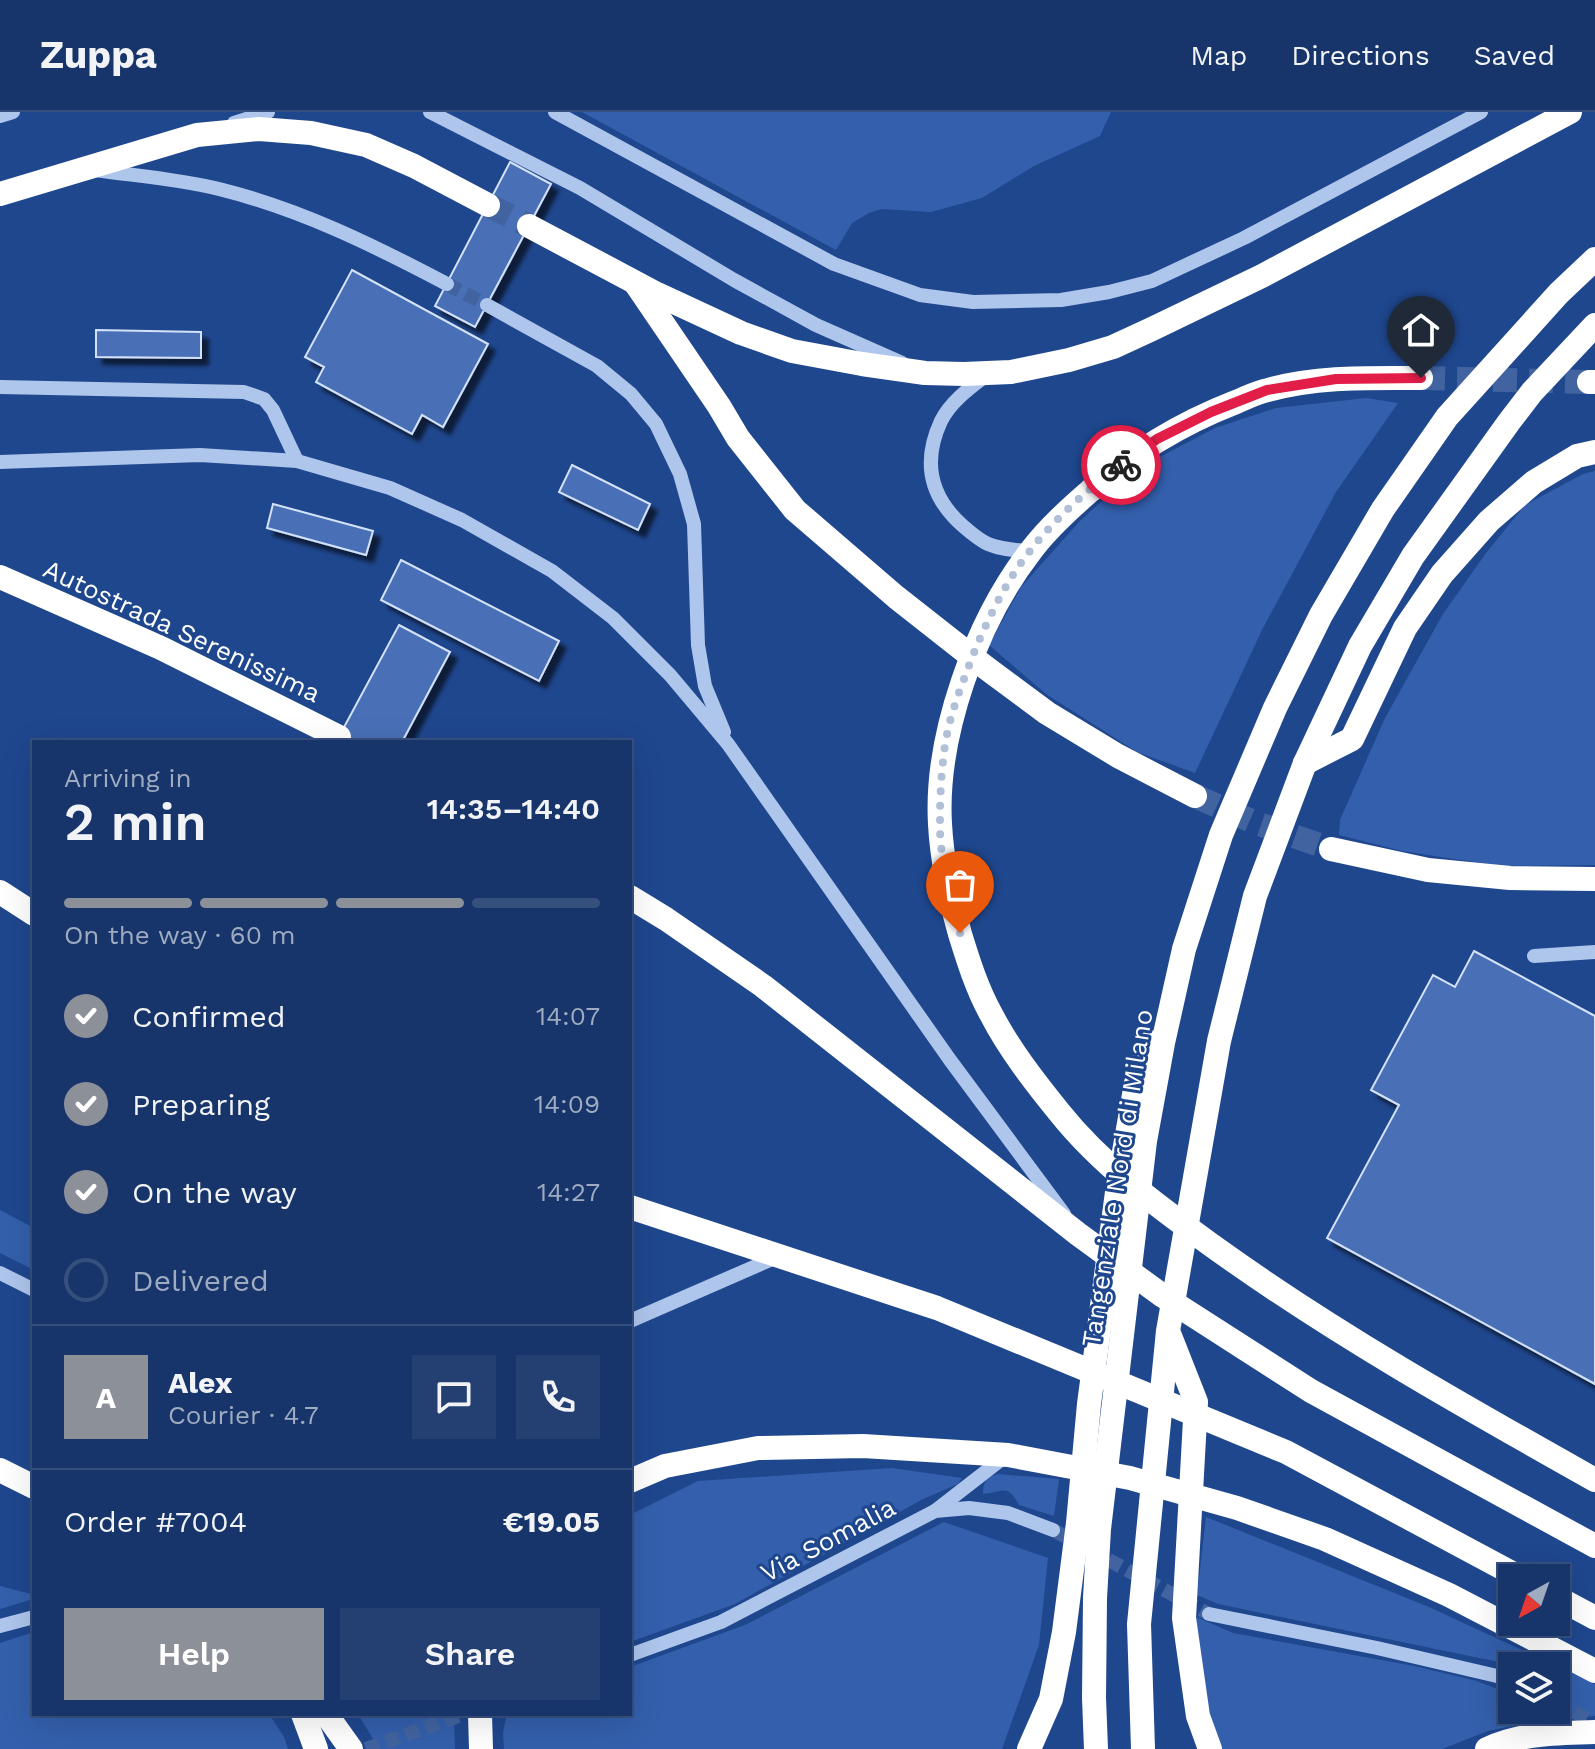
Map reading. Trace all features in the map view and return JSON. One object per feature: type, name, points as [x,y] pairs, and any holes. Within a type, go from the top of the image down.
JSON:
[{"type":"highway","points":[[529,226],[634,282],[741,333],[792,351],[925,373],[1011,372],[1113,347],[1262,276],[1570,112]]},
{"type":"highway","points":[[0,194],[197,135],[259,129],[311,133],[366,145],[488,205]]},
{"type":"highway","name":"Tangenziale Nord di Milano","points":[[1096,1749],[1095,1598],[1104,1485],[1145,1141],[1184,949],[1221,835],[1275,708],[1321,615],[1383,509],[1447,417],[1550,303],[1595,259]]},
{"type":"highway","points":[[634,282],[738,438],[795,510],[896,597],[1047,713],[1118,756],[1195,796]]},
{"type":"highway","points":[[1143,1749],[1139,1624],[1168,1331],[1219,1041],[1255,896],[1305,763],[1360,646],[1413,556],[1532,392],[1595,325]]},
{"type":"highway","points":[[1421,378],[1336,379],[1267,390],[1211,412],[1157,439],[1108,474],[1030,551],[1008,583],[978,643],[958,694],[944,751],[940,822],[948,892],[966,954],[990,1012],[1025,1069],[1100,1158],[1162,1210],[1265,1284],[1392,1364],[1595,1480]]},
{"type":"highway","points":[[1305,763],[1352,739],[1405,628],[1442,574],[1489,521],[1534,482],[1577,456],[1595,452]]},
{"type":"highway","name":"Autostrada Serenissima","points":[[0,577],[161,648],[339,737]]},
{"type":"highway","points":[[1331,849],[1441,871],[1510,878],[1595,879]]},
{"type":"highway","points":[[0,892],[32,913]]},
{"type":"highway","points":[[632,898],[763,986],[1078,1234],[1163,1296],[1311,1391],[1595,1546]]},
{"type":"highway","points":[[1029,1749],[1051,1699],[1064,1632],[1089,1404],[1117,1192],[1136,1083],[1184,949]]},
{"type":"highway","points":[[632,1208],[937,1308],[1286,1452],[1498,1566]]},
{"type":"highway","points":[[1168,1331],[1196,1402],[1184,1618],[1198,1716],[1210,1749]]},
{"type":"highway","points":[[632,1480],[665,1466],[758,1448],[863,1446],[1008,1455],[1130,1478],[1237,1508],[1325,1539],[1449,1595],[1595,1671]]},
{"type":"highway","points":[[0,1470],[32,1486]]},
{"type":"highway","points":[[1570,1605],[1595,1618]]},
{"type":"highway","points":[[304,1716],[316,1749]]},
{"type":"highway","points":[[327,1716],[351,1749]]},
{"type":"highway","points":[[480,1716],[481,1749]]},
{"type":"highway","points":[[1487,1749],[1501,1742],[1550,1734],[1595,1732]]},
{"type":"lane","points":[[0,116],[13,112]]},
{"type":"lane","points":[[197,135],[268,112]]},
{"type":"lane","points":[[430,112],[580,188],[816,325],[925,373]]},
{"type":"lane","points":[[555,112],[834,264],[920,295],[973,302],[1061,300],[1152,281],[1244,238],[1481,112]]},
{"type":"lane","points":[[83,169],[217,188],[271,204],[372,245],[447,284]]},
{"type":"lane","points":[[487,305],[597,366],[631,394],[656,424],[680,474],[694,524],[698,645],[705,686],[728,744]]},
{"type":"lane","points":[[988,373],[950,407],[941,421],[933,451],[932,475],[937,494],[946,509],[974,536],[1010,550],[1030,551]]},
{"type":"lane","points":[[0,387],[244,392],[264,399],[273,410],[297,461]]},
{"type":"lane","points":[[0,462],[200,455],[297,461],[390,488],[462,520],[552,571],[613,618],[670,675],[728,744],[950,1060],[1078,1234]]},
{"type":"lane","points":[[1534,956],[1595,952]]},
{"type":"lane","points":[[632,1320],[779,1256]]},
{"type":"lane","points":[[0,1273],[32,1289]]},
{"type":"lane","points":[[935,1511],[1008,1455]]},
{"type":"lane","name":"Via Somalia","points":[[632,1654],[721,1622],[935,1511],[969,1508],[1008,1513],[1053,1530]]},
{"type":"lane","points":[[1209,1614],[1377,1648],[1498,1678]]},
{"type":"lane","points":[[0,1626],[32,1618]]},
{"type":"shaded area","points":[[582,112],[1111,112],[1100,136],[1034,166],[982,198],[931,212],[882,209],[869,213],[852,223],[836,250]]},
{"type":"shaded area","points":[[1366,398],[1398,403],[1336,492],[1263,628],[1195,773],[1137,752],[1046,694],[989,645],[1021,587],[1080,521],[1137,469],[1215,428],[1276,408]]},
{"type":"shaded area","points":[[1595,471],[1595,865],[1500,866],[1402,851],[1339,835],[1340,820],[1385,718],[1443,614],[1525,505],[1583,474]]},
{"type":"shaded area","points":[[0,1210],[32,1227],[32,1269],[0,1253]]},
{"type":"shaded area","points":[[892,1468],[962,1478],[958,1484],[923,1499],[735,1604],[632,1641],[632,1514],[698,1481]]},
{"type":"shaded area","points":[[998,1474],[1059,1479],[1054,1516],[1019,1505],[1008,1491],[983,1494],[986,1481]]},
{"type":"shaded area","points":[[1206,1517],[1429,1607],[1526,1652],[1498,1652],[1498,1662],[1218,1604],[1197,1595]]},
{"type":"shaded area","points":[[944,1522],[1048,1558],[1039,1645],[1002,1749],[504,1749],[503,1733],[508,1716],[632,1716],[632,1666],[745,1625]]},
{"type":"shaded area","points":[[0,1586],[31,1594],[30,1600],[0,1609]]},
{"type":"shaded area","points":[[1194,1616],[1233,1633],[1414,1666],[1477,1681],[1498,1689],[1498,1724],[1520,1724],[1488,1731],[1442,1749],[1221,1749],[1210,1716]]},
{"type":"shaded area","points":[[32,1633],[32,1716],[270,1716],[288,1749],[0,1749],[0,1643]]},
{"type":"shaded area","points":[[1570,1672],[1595,1684],[1595,1716],[1570,1718]]},
{"type":"shaded area","points":[[359,1716],[454,1716],[455,1749],[379,1749]]},
{"type":"building","points":[[510,162],[551,184],[475,327],[435,306]]},
{"type":"building","points":[[352,270],[488,344],[443,427],[422,415],[412,434],[316,382],[324,367],[305,357]]},
{"type":"building","points":[[96,330],[201,332],[201,358],[96,357]]},
{"type":"building","points":[[572,465],[650,504],[638,530],[559,492]]},
{"type":"building","points":[[273,504],[373,531],[366,555],[267,528]]},
{"type":"building","points":[[401,560],[559,641],[539,681],[381,600]]},
{"type":"building","points":[[399,625],[450,652],[403,740],[337,740]]},
{"type":"building","points":[[1474,951],[1595,1016],[1595,1384],[1327,1238],[1399,1105],[1371,1090],[1433,975],[1455,987]]},
{"type":"tunnel","points":[[488,205],[529,226]]},
{"type":"tunnel","points":[[447,284],[487,305]]},
{"type":"tunnel","points":[[1421,378],[1589,382]]},
{"type":"tunnel","points":[[1195,796],[1256,823],[1331,849]]},
{"type":"tunnel","points":[[1053,1530],[1209,1614]]},
{"type":"tunnel","points":[[1570,1710],[1595,1723]]},
{"type":"tunnel","points":[[366,1749],[458,1716]]},
{"type":"way so far","points":[[960,933],[948,892],[940,822],[944,751],[958,694],[978,643],[1008,583],[1030,551],[1070,509],[1121,465]]},
{"type":"route","points":[[1121,465],[1157,439],[1211,412],[1267,390],[1336,379],[1421,378]]}]
